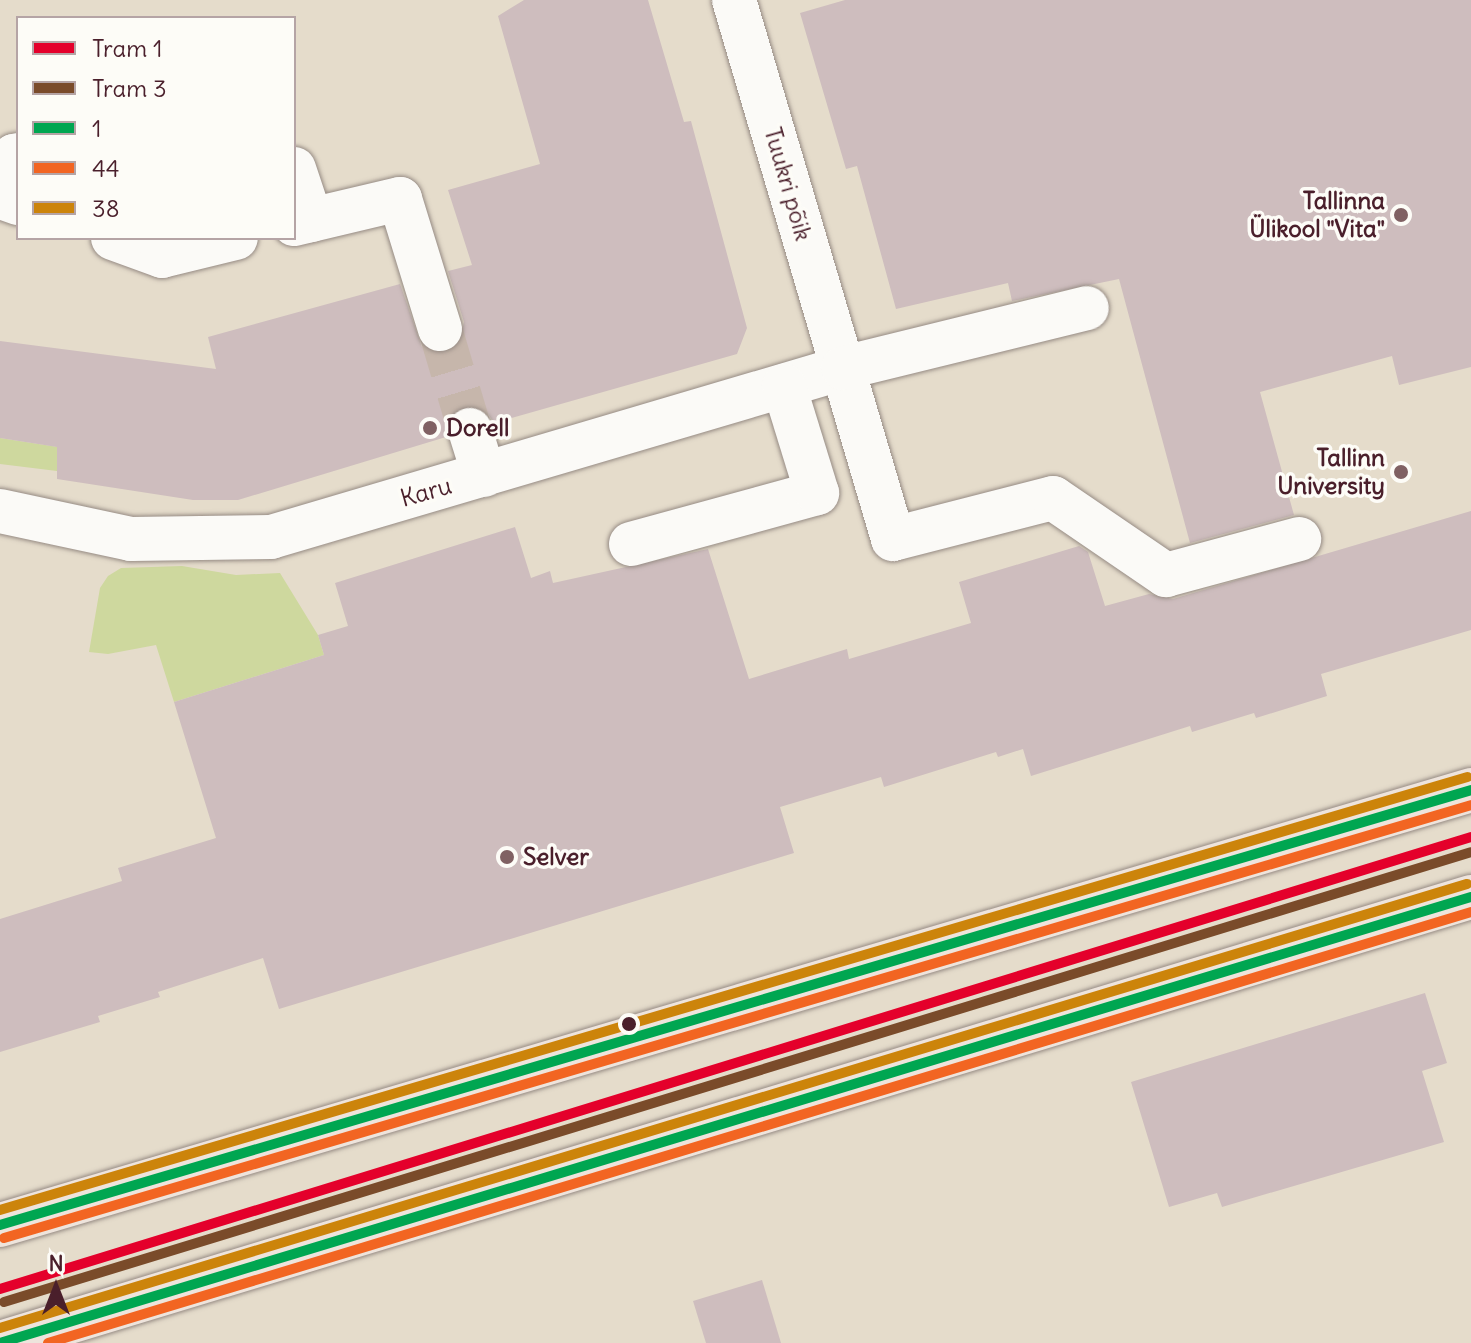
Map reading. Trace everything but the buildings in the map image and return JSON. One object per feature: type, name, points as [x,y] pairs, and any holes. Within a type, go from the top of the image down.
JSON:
[{"type":"main road","points":[[0,1225],[1471,790]]},
{"type":"main road","points":[[0,1343],[1471,897]]},
{"type":"street","name":"Tuukri põik","points":[[734,0],[893,539],[1053,498],[1166,575],[1299,539]]},
{"type":"street","points":[[16,156],[4,198],[16,202]]},
{"type":"street","points":[[296,181],[303,222],[400,199],[440,329]]},
{"type":"street","points":[[118,240],[162,256],[228,240]]},
{"type":"street","name":"Karu","points":[[0,511],[131,539],[271,537],[843,368],[1087,308]]},
{"type":"street","points":[[631,544],[817,493],[784,386]]},
{"type":"street","points":[[470,430],[484,475]]},
{"type":"green space","points":[[0,438],[58,447],[57,471],[0,464]]},
{"type":"green space","points":[[182,566],[236,575],[280,573],[318,635],[324,655],[174,702],[156,645],[108,654],[89,652],[100,588],[108,576],[121,568]]},
{"type":"tunnel","points":[[440,329],[470,430]]},
{"type":"tram line","name":"1","points":[[0,1289],[1471,837]]},
{"type":"tram line","name":"3","points":[[4,1302],[1471,852]]},
{"type":"transit line","name":"38","points":[[0,1210],[1467,777]]},
{"type":"transit line","name":"1","points":[[0,1225],[1471,790]]},
{"type":"transit line","name":"44","points":[[4,1238],[1471,805]]},
{"type":"transit line","name":"38","points":[[0,1328],[1467,884]]},
{"type":"transit line","name":"1","points":[[0,1343],[1471,897]]},
{"type":"transit line","name":"44","points":[[48,1343],[1471,912]]},
{"type":"place","name":"Tallinna Ülikool \"Vita\"","points":[[1401,215]]},
{"type":"place","name":"Dorell","points":[[430,428]]},
{"type":"place","name":"Tallinn University","points":[[1401,472]]},
{"type":"place","name":"Selver","points":[[507,857]]}]
